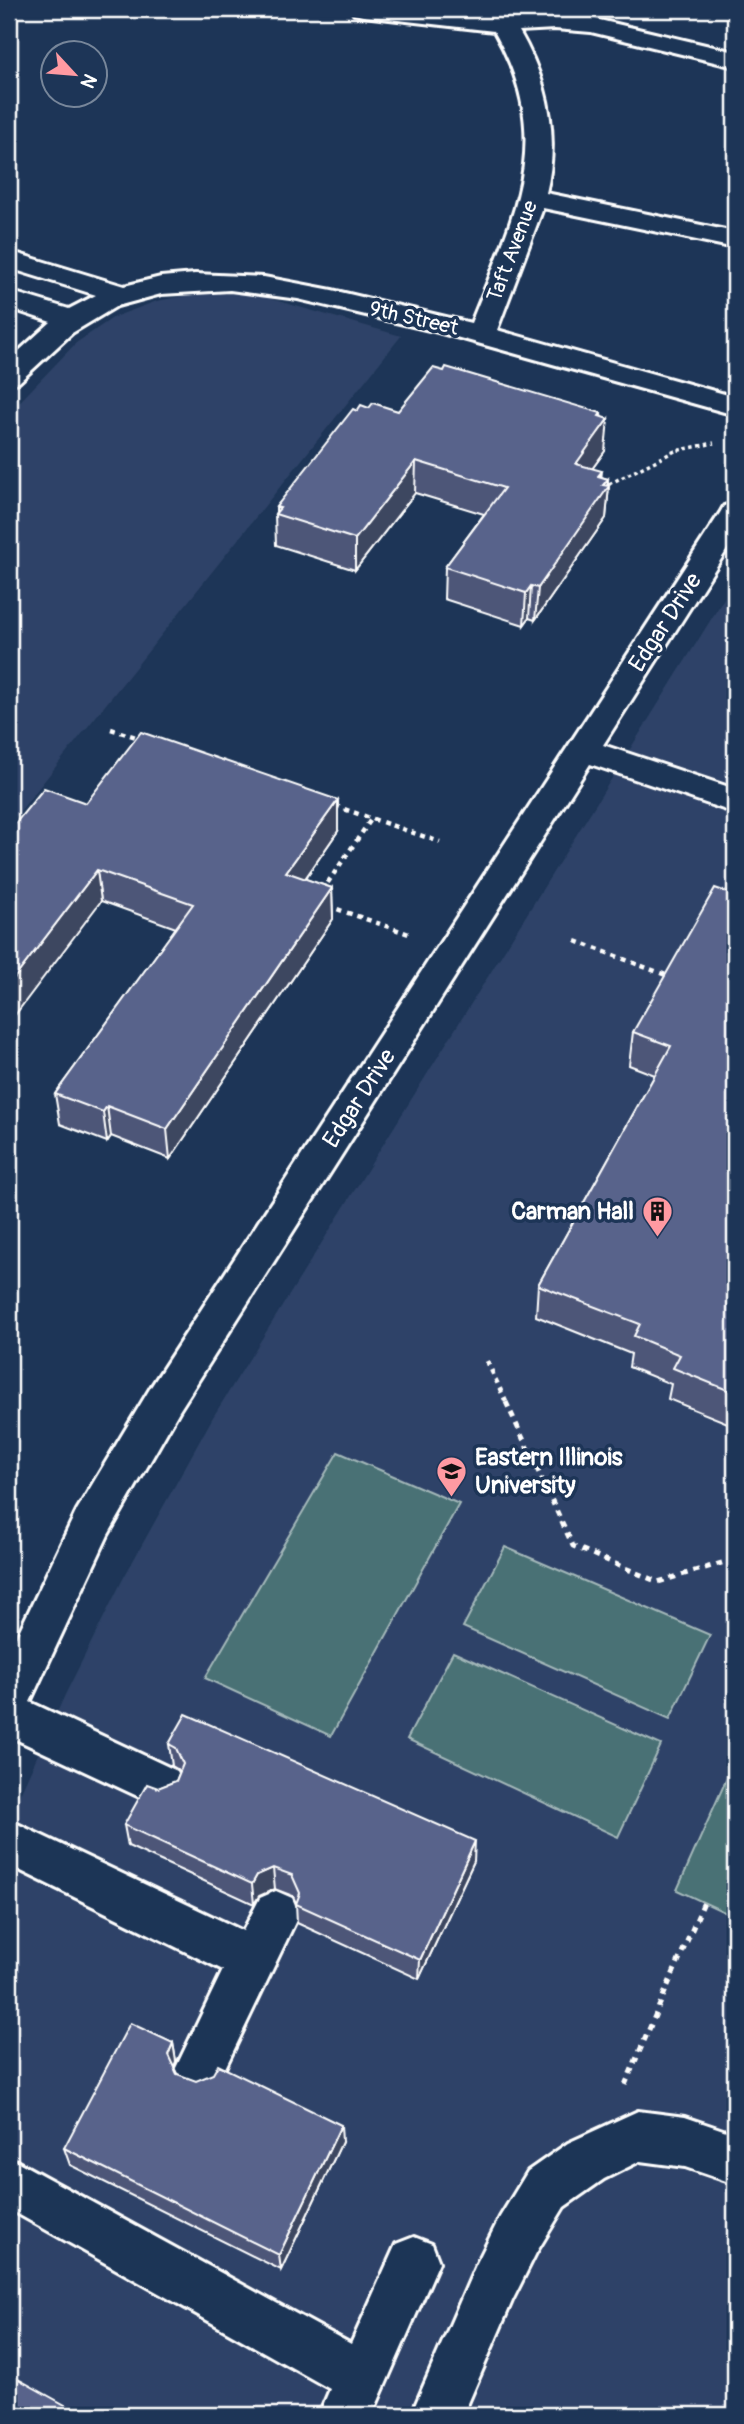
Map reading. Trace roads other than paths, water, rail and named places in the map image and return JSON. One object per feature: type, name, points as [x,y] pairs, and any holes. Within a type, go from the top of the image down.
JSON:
[{"type":"street","points":[[363,9],[498,16],[591,25],[735,59]]},
{"type":"street","name":"Taft Avenue","points":[[481,334],[534,198],[539,169],[540,125],[530,79],[498,16]]},
{"type":"street","points":[[534,198],[735,240]]},
{"type":"street","points":[[9,259],[124,295]]},
{"type":"street","name":"9th Street","points":[[9,376],[42,341],[80,314],[124,295],[173,283],[218,280],[258,283],[481,334],[735,406]]},
{"type":"street","points":[[9,299],[80,314]]},
{"type":"street","name":"Edgar Drive","points":[[9,1699],[92,1523],[165,1399],[735,513]]},
{"type":"street","points":[[583,750],[735,801]]},
{"type":"street","points":[[9,1714],[161,1786]]},
{"type":"street","points":[[9,1842],[254,1961]]},
{"type":"street","points":[[198,2072],[276,1914]]},
{"type":"street","points":[[437,2415],[518,2235],[546,2189],[593,2158],[638,2136],[685,2143],[735,2159]]},
{"type":"street","points":[[9,2182],[353,2397],[414,2262]]},
{"type":"place","name":"Carman Hall","points":[[657,1238]]},
{"type":"place","name":"Eastern Illinois University","points":[[452,1498]]}]
